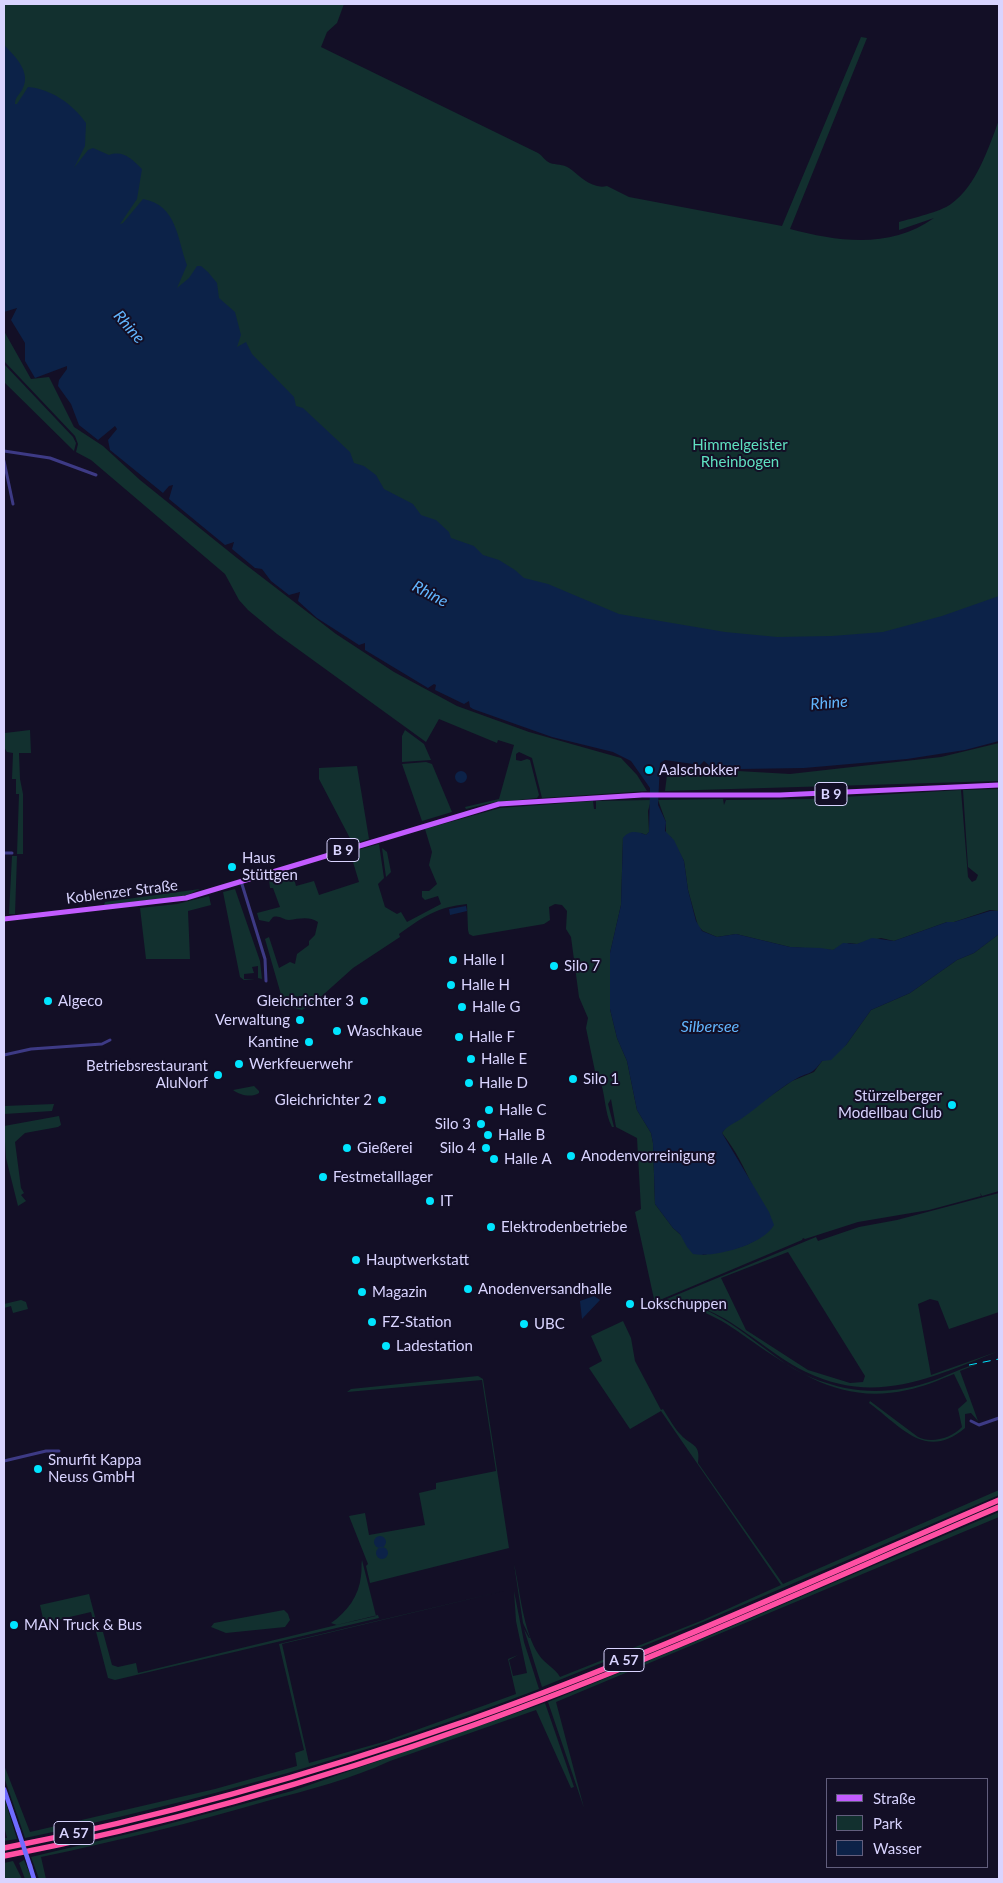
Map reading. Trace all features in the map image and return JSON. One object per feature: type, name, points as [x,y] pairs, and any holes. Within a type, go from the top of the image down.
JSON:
[{"type":"highway","name":"A 57","points":[[5,1846],[239,1792],[332,1766],[464,1722],[637,1654],[999,1500]]},
{"type":"highway","name":"A 57","points":[[4,1856],[193,1814],[385,1756],[475,1725],[642,1660],[999,1507]]},
{"type":"main road","name":"Koblenzer Straße","points":[[4,919],[178,899],[499,804],[642,795],[798,795],[999,785]]},
{"type":"main road","points":[[4,1789],[34,1879]]},
{"type":"street","points":[[4,451],[50,458],[96,475]]},
{"type":"street","points":[[4,461],[13,504]]},
{"type":"street","points":[[4,853],[12,853]]},
{"type":"street","points":[[241,881],[265,958],[266,981]]},
{"type":"street","points":[[4,1054],[31,1049],[96,1045],[110,1040]]},
{"type":"street","points":[[971,1421],[980,1425],[999,1418]]},
{"type":"street","points":[[4,1461],[46,1451],[59,1452]]},
{"type":"green space","name":"Himmelgeister Rheinbogen","points":[[4,4],[344,4],[337,23],[327,32],[321,47],[538,153],[550,163],[567,167],[591,184],[601,187],[607,186],[629,197],[782,226],[861,37],[867,38],[790,229],[827,237],[864,240],[882,239],[900,235],[934,218],[899,230],[899,222],[940,210],[960,196],[981,166],[999,120],[999,651],[557,637],[4,176]]},
{"type":"green space","points":[[4,331],[31,379],[49,377],[74,427],[103,446],[140,480],[336,634],[394,672],[457,706],[529,732],[621,758],[637,775],[647,791],[542,798],[532,758],[519,752],[516,754],[516,760],[530,760],[539,795],[537,798],[490,803],[466,809],[465,807],[499,799],[514,745],[498,740],[497,743],[439,719],[426,742],[277,634],[239,600],[225,574],[91,460],[76,452],[78,444],[75,436],[4,361]]},
{"type":"green space","points":[[4,364],[73,437],[76,443],[74,451],[4,382]]},
{"type":"green space","points":[[4,730],[5,733],[30,730],[31,753],[19,753],[20,779],[23,794],[23,854],[17,854],[19,794],[16,794],[16,779],[12,779],[13,753],[7,752],[4,747]]},
{"type":"green space","points":[[405,730],[424,744],[431,760],[402,762],[402,736]]},
{"type":"green space","points":[[999,743],[999,781],[665,791],[668,767],[790,774],[941,757]]},
{"type":"green space","points":[[426,762],[432,764],[452,812],[422,821],[402,764]]},
{"type":"green space","points":[[357,766],[369,839],[353,844],[319,779],[319,768]]},
{"type":"green space","points":[[999,789],[999,911],[990,910],[954,922],[947,922],[894,941],[881,938],[857,944],[849,943],[833,950],[790,947],[736,934],[717,937],[703,931],[698,926],[688,890],[684,861],[671,837],[666,835],[666,822],[658,800],[723,799],[724,805],[726,800],[810,799],[961,790],[968,877],[972,882],[976,880],[978,875],[968,867],[963,790]]},
{"type":"green space","points":[[651,800],[648,811],[649,832],[646,835],[641,833],[623,838],[621,905],[610,953],[610,1009],[617,1038],[627,1061],[637,1110],[651,1133],[655,1204],[673,1228],[703,1255],[741,1247],[765,1233],[773,1225],[739,1159],[722,1133],[726,1127],[792,1081],[814,1072],[822,1061],[846,1045],[871,1010],[910,993],[957,960],[974,953],[999,934],[999,1191],[982,1196],[980,1193],[981,1196],[929,1210],[858,1222],[805,1239],[803,1238],[655,1302],[643,1304],[654,1299],[635,1212],[641,1209],[637,1138],[616,1127],[611,1099],[608,1104],[614,1127],[612,1127],[609,1121],[603,1090],[599,1078],[596,1076],[586,1028],[588,1018],[579,997],[571,937],[566,929],[567,911],[562,905],[555,904],[549,907],[550,920],[544,924],[473,936],[469,934],[468,930],[467,904],[439,910],[399,934],[400,937],[353,968],[314,1003],[302,1010],[284,1005],[265,939],[269,937],[279,968],[290,962],[295,964],[297,954],[309,945],[309,941],[315,935],[318,922],[308,918],[289,920],[273,917],[269,922],[259,920],[257,913],[280,907],[273,888],[270,888],[269,879],[292,871],[296,886],[314,881],[319,895],[359,882],[350,852],[379,844],[384,878],[378,884],[385,907],[397,914],[401,912],[407,922],[441,904],[438,896],[425,900],[422,897],[422,891],[429,891],[437,884],[429,865],[432,852],[425,829],[500,808],[593,801],[594,809],[596,809],[596,801]]},
{"type":"green space","points":[[382,848],[387,852],[391,872],[386,877]]},
{"type":"green space","points":[[12,856],[17,856],[15,914],[9,914]]},
{"type":"green space","points":[[200,889],[185,896],[104,905],[105,902]]},
{"type":"green space","points":[[235,889],[260,961],[262,979],[258,978],[258,966],[252,967],[254,973],[244,974],[244,979],[255,980],[244,980],[240,977],[223,892]]},
{"type":"green space","points":[[209,896],[211,905],[188,911],[190,959],[146,959],[140,908],[177,904]]},
{"type":"green space","points":[[254,1086],[259,1093],[249,1096],[233,1090]]},
{"type":"green space","points":[[54,1104],[52,1111],[4,1114],[4,1106]]},
{"type":"green space","points":[[59,1116],[61,1125],[58,1127],[25,1133],[15,1142],[21,1188],[24,1193],[21,1195],[26,1201],[18,1206],[6,1158],[4,1126]]},
{"type":"green space","points":[[999,1193],[999,1312],[949,1329],[938,1301],[930,1299],[918,1304],[931,1375],[999,1351],[951,1370],[904,1384],[856,1387],[832,1382],[806,1372],[778,1356],[721,1316],[710,1311],[688,1304],[662,1301],[816,1237],[818,1241],[859,1227],[897,1220]],"holes":[[[788,1252],[865,1376],[863,1382],[850,1383],[808,1370],[746,1330],[721,1278]]]},
{"type":"green space","points":[[21,1300],[26,1302],[28,1309],[13,1313],[11,1306],[4,1308],[4,1304]]},
{"type":"green space","points":[[680,1303],[715,1314],[777,1358],[722,1321],[690,1308],[664,1304]]},
{"type":"green space","points":[[623,1321],[631,1338],[635,1361],[661,1410],[663,1409],[681,1435],[697,1448],[698,1463],[783,1584],[999,1490],[999,1495],[703,1622],[542,1687],[524,1629],[530,1638],[523,1623],[514,1564],[529,1635],[541,1658],[560,1677],[703,1620],[781,1585],[661,1411],[630,1429],[589,1368],[602,1361],[591,1336]]},
{"type":"green space","points":[[978,1364],[960,1371],[978,1421],[971,1413],[965,1414],[965,1428],[951,1438],[937,1442],[925,1441],[902,1430],[869,1403],[870,1401],[918,1437],[935,1440],[947,1437],[962,1427],[958,1409],[967,1401],[954,1374],[907,1390],[864,1393],[844,1390],[825,1384],[803,1374],[825,1383],[845,1388],[879,1391],[924,1384]]},
{"type":"green space","points":[[478,1376],[483,1379],[509,1548],[370,1583],[366,1566],[368,1564],[349,1516],[365,1513],[369,1535],[425,1525],[419,1493],[436,1489],[436,1483],[496,1471],[482,1380],[347,1392],[351,1389]]},
{"type":"green space","points":[[999,1512],[999,1517],[556,1702],[584,1808],[548,1702],[716,1633]]},
{"type":"green space","points":[[362,1560],[376,1616],[337,1625],[331,1623],[347,1609],[355,1597],[360,1583]]},
{"type":"green space","points":[[508,1590],[282,1644],[309,1763],[383,1742],[516,1694],[508,1659],[518,1655],[509,1660],[513,1676],[527,1673],[516,1621],[514,1591],[524,1642],[539,1689],[413,1734],[285,1774],[156,1808],[25,1838],[4,1777],[4,1765],[30,1832],[215,1789],[297,1766],[295,1753],[304,1750],[279,1644]]},
{"type":"green space","points":[[89,1594],[99,1632],[103,1632],[112,1665],[118,1667],[136,1663],[138,1673],[378,1615],[379,1618],[115,1680],[108,1678],[91,1612],[44,1623],[40,1605]]},
{"type":"green space","points":[[284,1610],[290,1620],[285,1627],[226,1633],[211,1627],[214,1623]]},
{"type":"green space","points":[[545,1703],[574,1787],[571,1788],[536,1710],[329,1784],[183,1824],[41,1857],[46,1879],[39,1879],[31,1857],[157,1827],[292,1791]]},
{"type":"green space","points":[[4,1797],[17,1839],[4,1841],[4,1838],[7,1838],[4,1826]]},
{"type":"green space","points":[[24,1860],[32,1879],[25,1879],[19,1863]]},
{"type":"green space","points":[[13,1861],[22,1879],[4,1879],[4,1863]]},
{"type":"water","points":[[4,45],[24,71],[25,84],[15,104],[17,104],[28,87],[37,88],[53,94],[68,104],[86,123],[85,146],[74,168],[88,150],[93,148],[109,155],[123,155],[131,159],[142,169],[137,199],[120,224],[123,223],[143,199],[154,202],[163,208],[174,224],[187,265],[177,288],[189,278],[197,266],[201,266],[208,272],[217,283],[219,298],[235,312],[241,335],[237,347],[246,342],[252,354],[294,397],[296,406],[303,408],[350,452],[354,463],[364,466],[376,475],[384,489],[413,504],[421,515],[436,520],[449,532],[451,538],[474,546],[483,555],[499,560],[524,578],[548,584],[619,614],[725,632],[777,637],[832,636],[883,632],[942,616],[999,596],[999,741],[965,750],[907,759],[804,768],[740,769],[711,767],[704,761],[700,765],[665,760],[660,763],[658,805],[666,822],[665,831],[674,840],[684,861],[688,890],[696,921],[702,931],[717,937],[736,934],[790,947],[833,950],[843,943],[857,944],[872,938],[894,941],[947,922],[954,922],[990,911],[999,911],[999,934],[974,953],[957,960],[910,993],[871,1010],[846,1045],[831,1060],[822,1061],[812,1072],[787,1084],[722,1133],[769,1212],[774,1225],[760,1239],[725,1252],[702,1255],[693,1254],[680,1234],[673,1228],[655,1204],[651,1133],[637,1110],[627,1061],[617,1038],[610,1009],[610,953],[621,905],[623,838],[631,832],[646,835],[649,832],[650,788],[631,761],[613,752],[552,737],[473,709],[470,707],[469,701],[464,704],[435,690],[436,685],[434,684],[428,688],[365,650],[365,643],[359,645],[317,618],[298,601],[300,592],[289,595],[271,581],[262,569],[255,568],[232,549],[234,542],[225,545],[169,499],[173,485],[169,486],[163,493],[110,450],[108,440],[117,429],[115,426],[98,440],[79,425],[71,404],[58,386],[59,380],[67,366],[35,378],[25,361],[25,343],[11,320],[17,308],[4,312]]},
{"type":"water","points":[[459,771],[463,771],[467,777],[463,783],[459,783],[455,779],[455,775]]},
{"type":"water","points":[[466,906],[467,911],[450,915],[449,909]]},
{"type":"water","points":[[594,1296],[600,1300],[582,1319],[580,1301]]},
{"type":"water","points":[[380,1536],[386,1542],[380,1548],[374,1542]]},
{"type":"water","points":[[382,1547],[388,1553],[382,1559],[376,1553]]},
{"type":"railway","points":[[969,1365],[999,1359]]},
{"type":"place","name":"Aalschokker","points":[[649,770]]},
{"type":"place","name":"Haus Stüttgen","points":[[232,867]]},
{"type":"place","name":"Halle I","points":[[453,960]]},
{"type":"place","name":"Silo 7","points":[[554,966]]},
{"type":"place","name":"Halle H","points":[[451,985]]},
{"type":"place","name":"Algeco","points":[[48,1001]]},
{"type":"place","name":"Gleichrichter 3","points":[[364,1001]]},
{"type":"place","name":"Halle G","points":[[462,1007]]},
{"type":"place","name":"Verwaltung","points":[[300,1020]]},
{"type":"place","name":"Waschkaue","points":[[337,1031]]},
{"type":"place","name":"Halle F","points":[[459,1037]]},
{"type":"place","name":"Kantine","points":[[309,1042]]},
{"type":"place","name":"Halle E","points":[[471,1059]]},
{"type":"place","name":"Werkfeuerwehr","points":[[239,1064]]},
{"type":"place","name":"Betriebsrestaurant AluNorf","points":[[218,1075]]},
{"type":"place","name":"Silo 1","points":[[573,1079]]},
{"type":"place","name":"Halle D","points":[[469,1083]]},
{"type":"place","name":"Gleichrichter 2","points":[[382,1100]]},
{"type":"place","name":"Stürzelberger Modellbau Club","points":[[952,1105]]},
{"type":"place","name":"Halle C","points":[[489,1110]]},
{"type":"place","name":"Silo 3","points":[[481,1124]]},
{"type":"place","name":"Halle B","points":[[488,1135]]},
{"type":"place","name":"Gießerei","points":[[347,1148]]},
{"type":"place","name":"Silo 4","points":[[486,1148]]},
{"type":"place","name":"Anodenvorreinigung","points":[[571,1156]]},
{"type":"place","name":"Halle A","points":[[494,1159]]},
{"type":"place","name":"Festmetalllager","points":[[323,1177]]},
{"type":"place","name":"IT","points":[[430,1201]]},
{"type":"place","name":"Elektrodenbetriebe","points":[[491,1227]]},
{"type":"place","name":"Hauptwerkstatt","points":[[356,1260]]},
{"type":"place","name":"Anodenversandhalle","points":[[468,1289]]},
{"type":"place","name":"Magazin","points":[[362,1292]]},
{"type":"place","name":"Lokschuppen","points":[[630,1304]]},
{"type":"place","name":"FZ-Station","points":[[372,1322]]},
{"type":"place","name":"UBC","points":[[524,1324]]},
{"type":"place","name":"Ladestation","points":[[386,1346]]},
{"type":"place","name":"Smurfit Kappa Neuss GmbH","points":[[38,1469]]},
{"type":"place","name":"MAN Truck & Bus","points":[[14,1625]]},
{"type":"water label","name":"Rhine","points":[[129,327]]},
{"type":"water label","name":"Rhine","points":[[430,594]]},
{"type":"water label","name":"Rhine","points":[[829,703]]},
{"type":"water label","name":"Silbersee","points":[[710,1027]]}]
